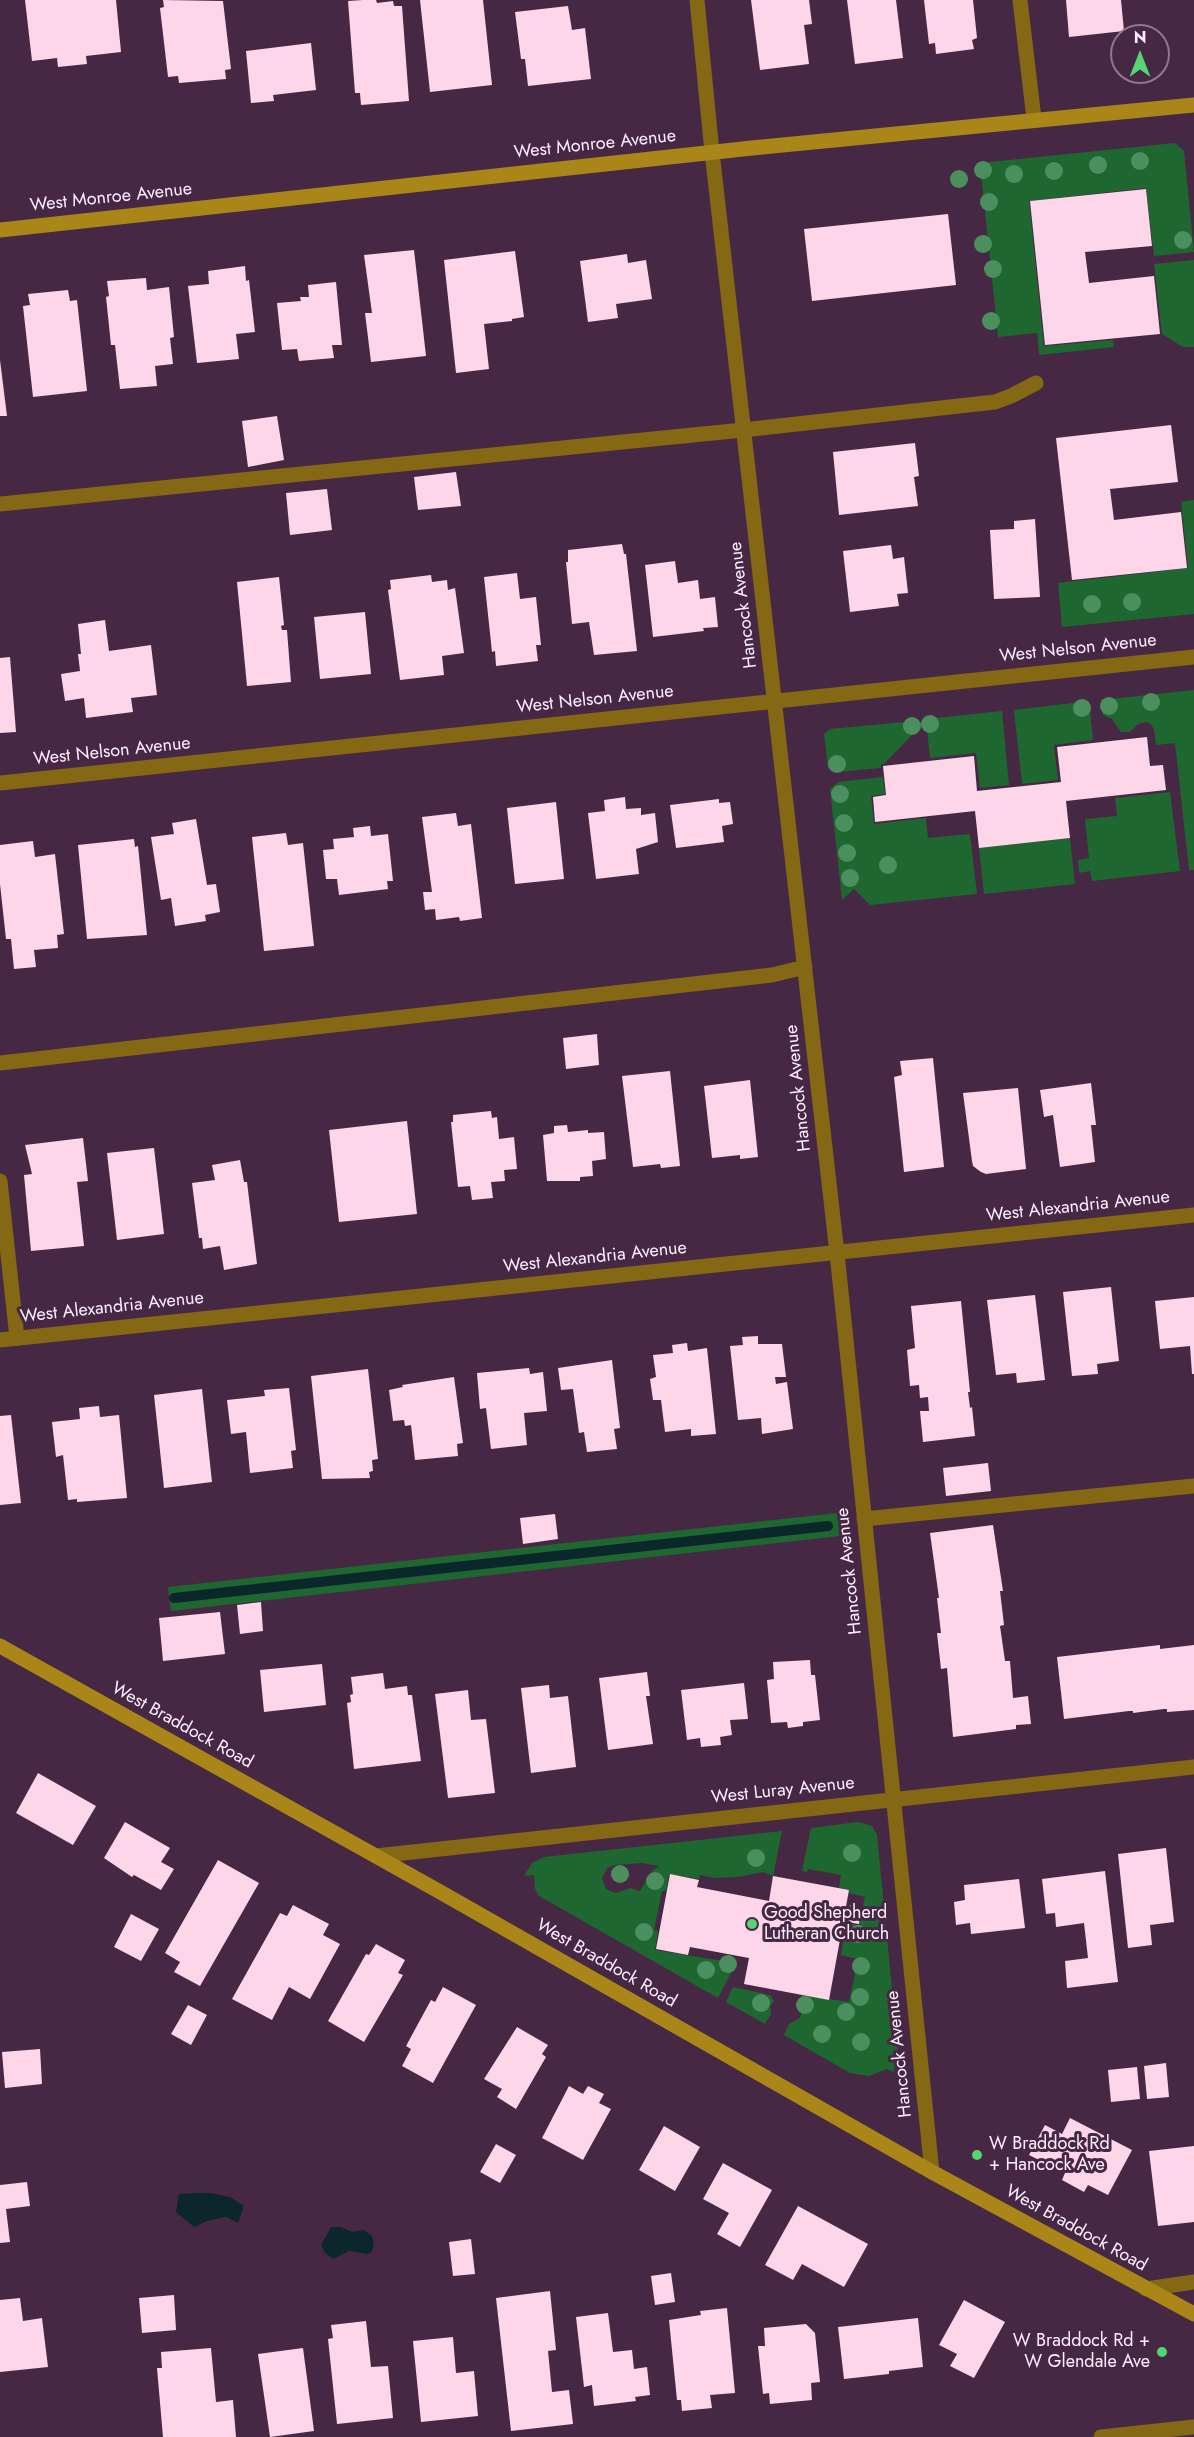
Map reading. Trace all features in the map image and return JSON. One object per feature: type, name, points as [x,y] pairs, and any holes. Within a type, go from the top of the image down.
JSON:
[{"type":"main road","name":"West Monroe Avenue","points":[[0,230],[712,152],[1194,105]]},
{"type":"main road","name":"West Braddock Road","points":[[0,1646],[376,1856],[932,2172],[1194,2314]]},
{"type":"street","name":"Hancock Avenue","points":[[697,0],[712,152],[837,1253],[932,2172]]},
{"type":"street","points":[[1020,0],[1034,119]]},
{"type":"street","points":[[0,504],[744,430],[995,402],[1036,382]]},
{"type":"street","name":"West Nelson Avenue","points":[[0,783],[1194,657]]},
{"type":"street","points":[[0,1063],[772,975],[805,967]]},
{"type":"street","points":[[0,1181],[17,1338]]},
{"type":"street","name":"West Alexandria Avenue","points":[[0,1340],[1194,1215]]},
{"type":"street","points":[[864,1519],[1194,1486]]},
{"type":"street","name":"West Luray Avenue","points":[[376,1856],[1194,1767]]},
{"type":"street","points":[[1146,2289],[1194,2282]]},
{"type":"street","points":[[1101,2437],[1194,2427]]},
{"type":"green space","points":[[1175,143],[1184,151],[1194,252],[1154,256],[1146,188],[1029,201],[1044,346],[1113,340],[1114,347],[1039,355],[1037,333],[998,337],[980,163]]},
{"type":"green space","points":[[1194,260],[1194,347],[1183,347],[1162,334],[1154,264]]},
{"type":"green space","points":[[1194,500],[1194,614],[1062,627],[1058,583],[1188,568],[1181,502]]},
{"type":"green space","points":[[1194,690],[1194,870],[1189,870],[1175,743],[1156,745],[1154,729],[1146,722],[1138,724],[1130,732],[1121,732],[1112,719],[1103,715],[1101,700]]},
{"type":"green space","points":[[1089,701],[1093,740],[1054,745],[1058,780],[1022,784],[1014,710]]},
{"type":"green space","points":[[1002,711],[1009,785],[980,788],[976,753],[930,758],[926,719]]},
{"type":"green space","points":[[916,721],[917,729],[884,764],[881,764],[881,768],[836,772],[828,768],[824,734],[830,729]]},
{"type":"green space","points":[[883,777],[885,794],[871,796],[874,824],[926,818],[928,838],[970,834],[977,894],[870,905],[854,889],[842,900],[830,789],[838,782]]},
{"type":"green space","points":[[1170,792],[1180,871],[1092,881],[1090,871],[1079,873],[1078,860],[1089,858],[1085,819],[1117,816],[1115,798]]},
{"type":"green space","points":[[1070,838],[1075,884],[984,894],[979,848]]},
{"type":"green space","points":[[837,1513],[840,1536],[171,1611],[168,1587]]},
{"type":"green space","points":[[858,1822],[872,1826],[877,1835],[898,2051],[897,2063],[893,2072],[887,2069],[869,2076],[850,2073],[784,2035],[789,2024],[800,2018],[801,1995],[849,2002],[858,1959],[841,1955],[846,1923],[859,1925],[865,1897],[839,1888],[841,1875],[808,1869],[807,1872],[802,1871],[811,1828]]},
{"type":"green space","points":[[782,1831],[773,1876],[763,1872],[738,1877],[715,1878],[700,1875],[699,1879],[669,1874],[666,1891],[662,1891],[654,1930],[658,1931],[655,1950],[736,1963],[718,1998],[539,1896],[535,1889],[534,1875],[524,1876],[532,1863],[544,1857]],"holes":[[[642,1863],[659,1866],[652,1871],[640,1891],[631,1888],[615,1893],[606,1889],[602,1878],[607,1868],[615,1865]]]},
{"type":"green space","points":[[733,1987],[770,1995],[774,2001],[770,2006],[771,2014],[765,2024],[726,2002]]},
{"type":"shaded area","points":[[211,2193],[230,2197],[244,2206],[238,2223],[226,2217],[207,2221],[194,2227],[176,2212],[179,2194]]},
{"type":"shaded area","points":[[331,2227],[341,2227],[352,2232],[364,2230],[372,2236],[374,2243],[372,2252],[367,2254],[349,2251],[333,2259],[325,2253],[321,2245]]},
{"type":"building","points":[[25,0],[116,0],[121,52],[86,56],[87,64],[58,67],[57,58],[32,61]]},
{"type":"building","points":[[163,0],[223,1],[231,69],[225,70],[226,79],[179,83],[178,76],[168,77],[160,8],[164,7]]},
{"type":"building","points":[[376,0],[377,3],[393,1],[394,6],[402,6],[409,101],[361,105],[360,93],[355,93],[348,1]]},
{"type":"building","points":[[420,0],[483,0],[492,85],[430,92]]},
{"type":"building","points":[[751,0],[809,0],[812,24],[804,25],[809,64],[760,70]]},
{"type":"building","points":[[847,0],[896,0],[903,58],[855,64]]},
{"type":"building","points":[[924,0],[973,0],[977,38],[972,40],[974,49],[936,54],[935,43],[929,44]]},
{"type":"building","points":[[1066,0],[1121,0],[1123,24],[1110,24],[1110,33],[1069,37]]},
{"type":"building","points":[[568,6],[572,30],[585,28],[591,79],[528,86],[525,59],[521,59],[515,12]]},
{"type":"building","points":[[311,43],[316,90],[273,95],[274,101],[251,103],[246,51]]},
{"type":"building","points":[[1146,189],[1152,246],[1085,252],[1089,283],[1154,276],[1160,334],[1045,345],[1030,201]]},
{"type":"building","points":[[948,214],[956,285],[812,301],[804,229]]},
{"type":"building","points":[[414,250],[426,356],[371,362],[365,313],[372,313],[364,255]]},
{"type":"building","points":[[515,251],[524,317],[512,319],[512,321],[484,324],[489,369],[456,373],[444,260]]},
{"type":"building","points":[[627,254],[628,263],[646,260],[652,299],[616,304],[618,318],[588,322],[580,261]]},
{"type":"building","points":[[245,266],[246,281],[249,280],[255,332],[236,334],[239,359],[197,363],[188,286],[209,284],[208,271]]},
{"type":"building","points":[[146,278],[147,290],[169,287],[174,337],[170,338],[173,364],[155,366],[157,386],[120,389],[115,345],[111,345],[106,297],[109,296],[107,281]]},
{"type":"building","points":[[336,282],[342,345],[332,345],[334,358],[299,361],[297,349],[282,350],[277,303],[301,301],[300,297],[309,297],[308,285]]},
{"type":"building","points":[[68,290],[70,301],[77,300],[87,391],[33,397],[23,306],[30,305],[28,294]]},
{"type":"building","points":[[0,360],[7,416],[0,416]]},
{"type":"building","points":[[277,416],[284,460],[248,467],[242,421]]},
{"type":"building","points":[[1171,425],[1178,482],[1110,489],[1114,520],[1181,512],[1187,568],[1072,580],[1056,438]]},
{"type":"building","points":[[915,443],[919,476],[914,477],[918,506],[839,515],[833,452]]},
{"type":"building","points":[[456,472],[461,506],[418,510],[414,477]]},
{"type":"building","points":[[327,489],[332,530],[290,535],[286,493]]},
{"type":"building","points":[[1035,519],[1040,597],[994,599],[990,530],[1014,529],[1014,521]]},
{"type":"building","points":[[622,544],[624,554],[626,554],[637,651],[594,655],[589,622],[572,624],[566,562],[568,562],[568,550]]},
{"type":"building","points":[[891,545],[893,559],[904,557],[908,593],[897,594],[899,606],[850,612],[843,551]]},
{"type":"building","points":[[675,561],[678,583],[698,580],[700,599],[715,597],[718,627],[703,628],[704,631],[653,637],[645,565]]},
{"type":"building","points":[[517,573],[520,599],[536,597],[541,645],[536,645],[538,661],[496,666],[495,651],[492,652],[484,577]]},
{"type":"building","points":[[431,575],[432,582],[447,580],[448,590],[455,588],[464,653],[442,656],[444,675],[400,680],[388,590],[391,589],[390,580]]},
{"type":"building","points":[[279,577],[284,625],[281,626],[282,630],[287,630],[291,682],[247,686],[237,582]]},
{"type":"building","points":[[365,612],[371,674],[320,679],[314,617]]},
{"type":"building","points":[[105,620],[109,651],[151,645],[157,695],[131,698],[133,712],[86,718],[84,698],[65,701],[61,674],[80,671],[78,624]]},
{"type":"building","points":[[10,657],[16,732],[0,733],[0,658]]},
{"type":"building","points":[[1147,737],[1150,766],[1163,765],[1166,790],[1066,801],[1070,838],[979,848],[975,811],[875,822],[873,797],[886,795],[883,766],[974,756],[977,791],[1061,782],[1057,747]]},
{"type":"building","points":[[625,797],[626,809],[641,808],[641,815],[655,813],[658,842],[636,849],[639,874],[596,879],[588,813],[605,811],[604,800]]},
{"type":"building","points":[[719,799],[719,803],[730,802],[733,824],[722,826],[724,842],[676,848],[670,805]]},
{"type":"building","points":[[556,802],[564,879],[515,884],[507,808]]},
{"type":"building","points":[[456,813],[458,826],[471,824],[482,918],[460,921],[459,917],[436,920],[435,909],[425,910],[423,892],[432,892],[422,817]]},
{"type":"building","points":[[196,819],[207,885],[216,884],[220,912],[205,915],[206,921],[175,926],[171,898],[161,900],[151,837],[174,834],[172,823]]},
{"type":"building","points":[[370,826],[371,836],[388,834],[393,881],[387,881],[388,889],[339,895],[337,879],[326,879],[323,850],[334,849],[333,839],[354,837],[353,828]]},
{"type":"building","points":[[286,833],[288,845],[303,843],[314,946],[264,951],[252,837]]},
{"type":"building","points":[[134,839],[135,847],[138,846],[147,935],[87,939],[78,845]]},
{"type":"building","points":[[33,841],[35,857],[55,854],[64,934],[57,935],[58,948],[34,950],[36,967],[14,969],[11,939],[6,939],[0,884],[0,845]]},
{"type":"building","points":[[597,1034],[599,1065],[566,1069],[563,1038]]},
{"type":"building","points":[[933,1058],[944,1167],[904,1172],[894,1077],[902,1075],[900,1061]]},
{"type":"building","points":[[670,1071],[680,1166],[661,1168],[660,1164],[633,1167],[622,1076]]},
{"type":"building","points":[[750,1080],[758,1157],[740,1159],[740,1155],[712,1158],[704,1086]]},
{"type":"building","points":[[1091,1083],[1096,1125],[1091,1125],[1095,1162],[1060,1167],[1053,1115],[1044,1117],[1040,1090]]},
{"type":"building","points":[[1018,1088],[1026,1169],[986,1174],[981,1172],[973,1166],[963,1093]]},
{"type":"building","points":[[491,1111],[492,1118],[497,1117],[499,1139],[514,1137],[517,1169],[504,1170],[505,1181],[491,1182],[493,1198],[472,1200],[470,1186],[458,1187],[451,1122],[453,1122],[453,1115]]},
{"type":"building","points":[[407,1121],[417,1214],[339,1222],[329,1130]]},
{"type":"building","points":[[567,1125],[568,1132],[588,1130],[588,1133],[604,1132],[606,1159],[592,1161],[593,1176],[580,1177],[580,1181],[547,1181],[543,1135],[554,1133],[554,1126]]},
{"type":"building","points":[[83,1138],[88,1181],[77,1182],[84,1246],[31,1251],[24,1175],[32,1174],[25,1145]]},
{"type":"building","points":[[154,1148],[164,1234],[117,1240],[107,1153]]},
{"type":"building","points":[[240,1160],[244,1182],[247,1182],[257,1264],[224,1270],[220,1246],[203,1249],[202,1238],[199,1238],[192,1183],[215,1180],[212,1165]]},
{"type":"building","points":[[1111,1287],[1119,1361],[1097,1364],[1098,1374],[1072,1376],[1063,1292]]},
{"type":"building","points":[[1035,1295],[1045,1380],[1017,1383],[1016,1373],[996,1375],[987,1300]]},
{"type":"building","points":[[1194,1297],[1194,1374],[1192,1374],[1190,1346],[1160,1349],[1155,1301]]},
{"type":"building","points":[[961,1301],[970,1392],[968,1392],[975,1436],[923,1442],[920,1411],[929,1411],[928,1397],[920,1398],[919,1385],[910,1386],[907,1350],[915,1348],[911,1306]]},
{"type":"building","points":[[758,1336],[758,1344],[782,1344],[786,1377],[775,1377],[776,1384],[787,1382],[793,1429],[762,1434],[761,1418],[738,1420],[730,1346],[743,1345],[742,1337]]},
{"type":"building","points":[[687,1343],[688,1351],[707,1348],[716,1434],[691,1436],[691,1429],[665,1432],[661,1400],[653,1400],[650,1379],[656,1377],[653,1355],[673,1353],[672,1345]]},
{"type":"building","points":[[612,1360],[620,1428],[614,1429],[617,1449],[587,1452],[584,1432],[579,1433],[573,1389],[561,1390],[558,1368]]},
{"type":"building","points":[[529,1368],[530,1374],[543,1372],[547,1411],[524,1413],[527,1445],[491,1449],[486,1408],[480,1409],[477,1373]]},
{"type":"building","points":[[368,1369],[378,1459],[372,1460],[373,1471],[369,1472],[370,1478],[322,1479],[311,1376]]},
{"type":"building","points":[[454,1377],[463,1443],[457,1444],[458,1456],[415,1460],[411,1425],[405,1426],[404,1420],[393,1421],[389,1390],[403,1387],[402,1385]]},
{"type":"building","points":[[289,1388],[296,1450],[291,1451],[293,1468],[250,1473],[246,1432],[231,1434],[227,1400],[265,1396],[264,1390]]},
{"type":"building","points":[[202,1389],[212,1482],[164,1488],[154,1395]]},
{"type":"building","points":[[99,1406],[100,1417],[119,1415],[127,1498],[77,1502],[77,1499],[68,1500],[63,1455],[56,1457],[52,1422],[80,1419],[79,1408]]},
{"type":"building","points":[[11,1415],[21,1503],[0,1505],[0,1416]]},
{"type":"building","points":[[988,1463],[991,1491],[946,1496],[943,1468]]},
{"type":"building","points":[[555,1514],[558,1539],[523,1544],[520,1518]]},
{"type":"building","points":[[993,1525],[1003,1591],[1000,1591],[1004,1625],[1000,1626],[1005,1661],[1010,1661],[1013,1698],[1028,1696],[1031,1724],[1016,1725],[1016,1729],[953,1737],[947,1668],[941,1669],[937,1633],[941,1633],[937,1598],[939,1598],[930,1533]]},
{"type":"building","points":[[261,1602],[263,1631],[240,1634],[237,1605]]},
{"type":"building","points":[[220,1612],[225,1654],[163,1661],[159,1618]]},
{"type":"building","points":[[1160,1645],[1160,1649],[1194,1645],[1194,1710],[1167,1712],[1167,1709],[1164,1709],[1133,1713],[1129,1711],[1064,1719],[1057,1657]]},
{"type":"building","points":[[810,1660],[811,1675],[815,1675],[820,1720],[803,1722],[803,1726],[788,1728],[787,1722],[771,1723],[767,1680],[774,1679],[773,1662]]},
{"type":"building","points":[[322,1664],[326,1705],[264,1712],[260,1670]]},
{"type":"building","points":[[647,1672],[650,1696],[646,1696],[653,1744],[608,1750],[599,1678]]},
{"type":"building","points":[[383,1673],[385,1689],[407,1686],[408,1695],[412,1695],[421,1761],[354,1769],[347,1703],[351,1702],[350,1695],[353,1694],[351,1677]]},
{"type":"building","points":[[744,1683],[748,1719],[730,1720],[732,1735],[720,1737],[721,1745],[701,1747],[700,1738],[687,1740],[681,1690]]},
{"type":"building","points":[[549,1685],[550,1698],[568,1696],[576,1767],[531,1773],[521,1688]]},
{"type":"building","points":[[468,1690],[471,1720],[486,1719],[495,1793],[448,1798],[435,1694]]},
{"type":"building","points":[[38,1773],[96,1806],[73,1845],[16,1813]]},
{"type":"building","points":[[125,1822],[170,1848],[161,1862],[174,1869],[161,1890],[134,1875],[132,1877],[104,1858]]},
{"type":"building","points":[[1166,1848],[1174,1922],[1150,1925],[1152,1945],[1128,1948],[1118,1854]]},
{"type":"building","points":[[218,1860],[259,1883],[200,1986],[174,1972],[180,1962],[165,1953]]},
{"type":"building","points":[[1105,1871],[1118,1982],[1067,1988],[1065,1961],[1088,1958],[1084,1923],[1056,1927],[1055,1913],[1046,1914],[1042,1879]]},
{"type":"building","name":"Good Shepherd Lutheran Church","points":[[670,1874],[699,1880],[697,1887],[769,1901],[773,1876],[849,1890],[829,2000],[744,1984],[749,1958],[690,1947],[688,1955],[656,1949]]},
{"type":"building","points":[[1019,1879],[1025,1928],[971,1934],[970,1923],[956,1925],[954,1902],[965,1900],[964,1885]]},
{"type":"building","points":[[293,1905],[329,1924],[323,1935],[340,1944],[310,1999],[289,1987],[272,2020],[232,1999],[280,1913],[287,1916]]},
{"type":"building","points":[[850,1905],[861,1908],[859,1924],[847,1922]]},
{"type":"building","points":[[131,1914],[159,1929],[141,1961],[114,1947]]},
{"type":"building","points":[[376,1944],[405,1960],[398,1973],[403,1975],[364,2042],[328,2021],[366,1954],[369,1955]]},
{"type":"building","points":[[443,1987],[476,2005],[433,2083],[402,2066],[411,2049],[406,2046],[431,2000],[435,2002]]},
{"type":"building","points":[[188,2005],[207,2015],[191,2045],[171,2034]]},
{"type":"building","points":[[517,2027],[548,2045],[542,2054],[546,2057],[516,2109],[497,2097],[502,2089],[484,2079]]},
{"type":"building","points":[[40,2049],[42,2084],[5,2088],[2,2052]]},
{"type":"building","points":[[1166,2063],[1169,2097],[1147,2099],[1144,2066]]},
{"type":"building","points":[[1137,2067],[1140,2099],[1111,2102],[1108,2070]]},
{"type":"building","points":[[569,2086],[583,2094],[588,2086],[604,2094],[599,2103],[611,2109],[583,2160],[542,2138]]},
{"type":"building","points":[[1070,2118],[1132,2150],[1108,2195],[1088,2185],[1084,2192],[1062,2180],[1065,2173],[1029,2155],[1045,2125],[1062,2134]]},
{"type":"building","points":[[664,2126],[700,2147],[675,2191],[639,2170]]},
{"type":"building","points":[[496,2144],[516,2155],[500,2183],[480,2172]]},
{"type":"building","points":[[1194,2146],[1194,2222],[1158,2226],[1149,2151]]},
{"type":"building","points":[[723,2163],[772,2190],[740,2247],[717,2234],[729,2213],[703,2199]]},
{"type":"building","points":[[27,2182],[30,2206],[6,2209],[10,2242],[0,2243],[0,2185]]},
{"type":"building","points":[[798,2206],[868,2244],[844,2287],[802,2264],[793,2280],[765,2265]]},
{"type":"building","points":[[471,2239],[475,2274],[453,2276],[449,2242]]},
{"type":"building","points":[[671,2273],[675,2302],[655,2305],[651,2276]]},
{"type":"building","points":[[550,2291],[556,2350],[548,2351],[552,2392],[569,2390],[573,2424],[511,2431],[496,2298]]},
{"type":"building","points":[[174,2295],[176,2330],[142,2333],[139,2298]]},
{"type":"building","points":[[20,2298],[23,2321],[42,2318],[48,2367],[0,2372],[0,2300]]},
{"type":"building","points":[[964,2300],[1005,2322],[974,2378],[950,2366],[957,2354],[939,2345]]},
{"type":"building","points":[[727,2308],[735,2393],[710,2395],[712,2408],[682,2411],[681,2400],[677,2400],[669,2320],[701,2315],[700,2311]]},
{"type":"building","points":[[608,2313],[613,2352],[632,2350],[634,2369],[647,2367],[650,2395],[635,2397],[636,2401],[594,2406],[592,2385],[584,2387],[576,2317]]},
{"type":"building","points":[[918,2318],[923,2367],[889,2371],[889,2374],[844,2379],[838,2327]]},
{"type":"building","points":[[366,2321],[371,2367],[388,2366],[393,2418],[337,2424],[328,2339],[333,2338],[331,2325]]},
{"type":"building","points":[[806,2324],[815,2333],[820,2382],[811,2383],[812,2400],[770,2404],[769,2393],[763,2394],[758,2346],[765,2346],[764,2328]]},
{"type":"building","points":[[453,2337],[456,2373],[474,2371],[478,2416],[421,2422],[413,2341]]},
{"type":"building","points":[[211,2348],[216,2402],[233,2400],[236,2437],[163,2437],[157,2368],[162,2368],[161,2352]]},
{"type":"building","points":[[303,2348],[314,2431],[270,2437],[258,2354]]},
{"type":"waterway","points":[[174,1598],[828,1526]]},
{"type":"place","name":"Good Shepherd Lutheran Church","points":[[752,1924]]},
{"type":"place","name":"W Braddock Rd + Hancock Ave","points":[[977,2155]]},
{"type":"place","name":"W Braddock Rd + W Glendale Ave","points":[[1162,2352]]}]
